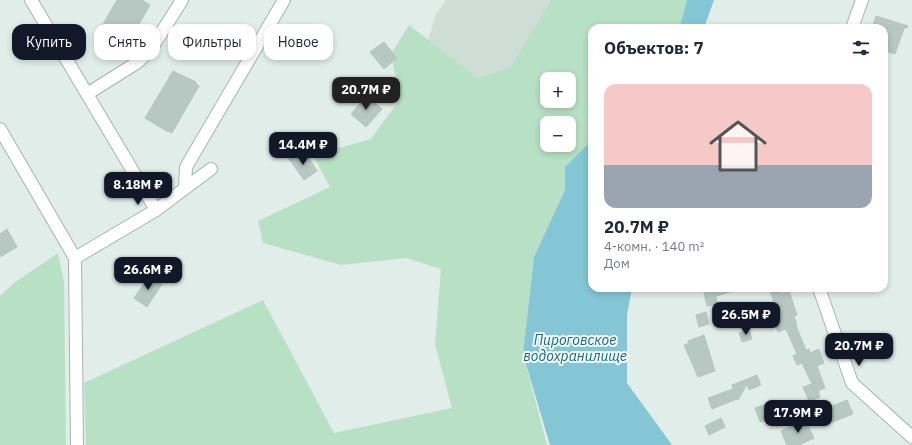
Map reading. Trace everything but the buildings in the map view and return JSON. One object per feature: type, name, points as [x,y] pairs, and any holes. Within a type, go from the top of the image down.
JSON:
[{"type":"street","points":[[31,0],[156,210]]},
{"type":"street","points":[[87,94],[138,62],[153,46],[182,0]]},
{"type":"street","points":[[185,188],[186,167],[284,0]]},
{"type":"street","points":[[853,24],[862,0]]},
{"type":"street","points":[[0,129],[75,258],[77,445]]},
{"type":"street","points":[[75,258],[156,210],[211,169]]},
{"type":"street","points":[[820,292],[852,382],[912,437]]},
{"type":"shaded area","points":[[446,0],[551,0],[510,67],[478,78],[428,40],[436,14]]},
{"type":"green space","points":[[551,0],[687,0],[680,24],[588,24],[588,145],[565,167],[565,190],[534,257],[523,354],[547,445],[86,445],[84,383],[263,300],[334,433],[452,408],[435,344],[441,269],[407,258],[341,265],[263,243],[258,221],[330,187],[313,155],[371,139],[400,99],[391,54],[409,25],[478,78],[510,67]]},
{"type":"green space","points":[[58,253],[64,282],[66,445],[0,445],[0,296],[14,283]]},
{"type":"water","points":[[687,0],[714,0],[705,24],[680,24]]},
{"type":"water","name":"Пироговское водохранилище","points":[[588,144],[588,292],[631,292],[627,315],[627,383],[672,445],[550,445],[523,354],[534,257],[565,190],[565,167]]}]
